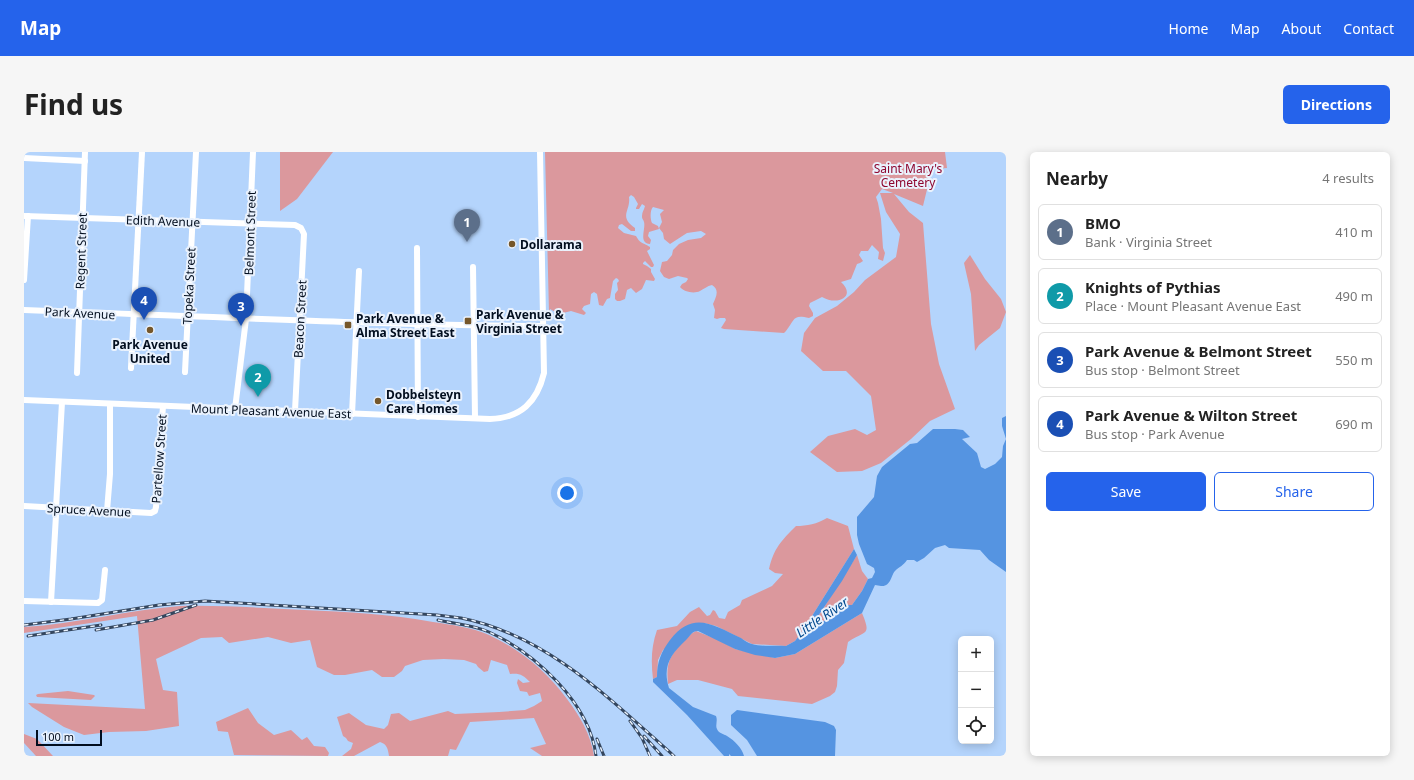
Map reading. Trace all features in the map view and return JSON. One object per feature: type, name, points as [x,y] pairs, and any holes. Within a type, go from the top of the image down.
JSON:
[{"type":"street","name":"Regent Street","points":[[76,373],[85,152]]},
{"type":"street","points":[[131,368],[142,152]]},
{"type":"street","name":"Topeka Street","points":[[185,372],[196,152]]},
{"type":"street","name":"Belmont Street","points":[[235,409],[246,319],[253,152]]},
{"type":"street","points":[[540,152],[543,326]]},
{"type":"street","points":[[24,158],[85,161]]},
{"type":"street","points":[[24,280],[26,216]]},
{"type":"street","name":"Edith Avenue","points":[[26,216],[295,225],[301,228]]},
{"type":"street","name":"Beacon Street","points":[[295,411],[304,234],[301,228]]},
{"type":"street","points":[[417,248],[418,417]]},
{"type":"street","points":[[473,268],[475,418]]},
{"type":"street","points":[[352,414],[359,271]]},
{"type":"street","name":"Park Avenue","points":[[24,310],[246,319],[474,326],[543,326]]},
{"type":"street","name":"Mount Pleasant Avenue East","points":[[24,400],[418,417],[506,418],[529,404],[538,392],[544,373],[545,351],[543,326]]},
{"type":"street","points":[[56,508],[62,402]]},
{"type":"street","points":[[107,511],[110,474],[110,404]]},
{"type":"street","name":"Partellow Street","points":[[155,512],[163,406]]},
{"type":"street","name":"Spruce Avenue","points":[[24,506],[155,512]]},
{"type":"street","points":[[51,602],[56,515]]},
{"type":"street","points":[[24,601],[100,603],[102,600],[105,570]]},
{"type":"green space","points":[[280,152],[333,152],[297,199],[280,211]]},
{"type":"green space","name":"Saint Mary's Cemetery","points":[[545,152],[945,152],[947,168],[932,169],[923,206],[894,194],[909,212],[923,223],[931,324],[939,364],[955,409],[930,421],[911,439],[881,463],[862,471],[837,472],[810,452],[828,436],[855,429],[867,435],[876,430],[871,396],[846,371],[823,371],[801,351],[804,333],[815,318],[837,306],[854,292],[865,280],[896,257],[900,234],[886,212],[880,193],[893,193],[882,189],[876,197],[881,219],[883,248],[885,253],[883,261],[878,259],[879,252],[872,245],[868,251],[861,251],[859,255],[863,261],[857,264],[851,279],[841,282],[847,292],[846,296],[834,301],[822,297],[810,303],[809,306],[813,316],[809,318],[795,318],[784,333],[721,328],[726,320],[725,318],[714,318],[715,310],[713,304],[717,291],[712,285],[698,292],[689,292],[680,287],[686,282],[688,279],[687,278],[678,276],[669,279],[664,277],[660,271],[662,262],[667,261],[672,255],[673,250],[679,244],[688,240],[701,238],[706,234],[701,231],[687,233],[670,244],[664,239],[663,233],[659,228],[662,222],[660,214],[664,210],[653,207],[651,212],[651,221],[658,226],[659,229],[649,232],[648,236],[651,240],[650,244],[646,243],[643,238],[644,222],[642,217],[645,206],[642,204],[639,209],[636,209],[638,204],[631,195],[629,197],[626,217],[630,224],[635,228],[635,231],[631,231],[622,224],[619,225],[618,228],[624,233],[636,236],[641,242],[650,247],[647,251],[654,265],[651,267],[645,261],[643,264],[651,269],[655,279],[654,281],[646,280],[642,289],[636,293],[631,288],[627,290],[625,299],[617,301],[615,299],[615,294],[618,290],[617,283],[619,281],[616,278],[613,281],[610,298],[607,299],[603,306],[599,305],[597,294],[594,292],[591,294],[590,304],[584,306],[582,309],[586,313],[584,315],[571,311],[559,314],[550,309],[549,313]]},
{"type":"green space","points":[[970,255],[985,279],[1001,299],[1006,312],[1000,328],[979,345],[975,351],[971,294],[964,263]]},
{"type":"green space","points":[[827,518],[848,526],[854,549],[795,641],[786,646],[752,644],[716,626],[704,623],[663,650],[658,660],[657,677],[653,679],[652,654],[657,630],[677,626],[690,612],[699,607],[707,616],[710,615],[713,610],[719,618],[725,619],[728,612],[740,605],[742,600],[772,586],[783,574],[775,573],[769,569],[773,556],[779,545],[796,526],[812,524]]},
{"type":"green space","points":[[857,555],[862,571],[868,579],[862,591],[852,605],[848,605],[806,633],[821,612]]},
{"type":"green space","points":[[180,606],[242,607],[368,614],[401,617],[454,625],[482,632],[512,647],[542,670],[559,689],[576,712],[588,733],[594,756],[542,756],[530,748],[546,744],[534,718],[470,722],[456,750],[450,749],[448,756],[389,756],[387,747],[380,742],[354,756],[342,756],[351,749],[353,743],[348,741],[343,736],[337,717],[349,713],[366,725],[384,729],[388,725],[391,714],[399,713],[410,721],[448,711],[455,714],[525,710],[542,701],[540,693],[529,696],[527,692],[520,691],[517,683],[518,679],[523,683],[530,682],[521,675],[510,674],[507,665],[491,660],[488,671],[484,672],[476,664],[464,660],[444,659],[423,660],[405,666],[402,671],[394,677],[382,677],[372,670],[345,675],[334,675],[317,667],[310,640],[291,643],[268,637],[229,643],[222,637],[201,638],[156,659],[163,690],[177,692],[179,726],[146,731],[109,732],[84,735],[64,727],[28,703],[145,709],[137,616],[24,633],[24,627],[63,623]]},
{"type":"green space","points":[[862,613],[866,630],[863,634],[848,642],[844,663],[838,670],[835,692],[830,696],[812,704],[738,696],[732,689],[698,680],[677,680],[668,684],[668,665],[672,656],[679,646],[696,631],[719,640],[735,649],[775,658],[795,654]]},
{"type":"green space","points":[[68,691],[95,696],[91,700],[37,697],[36,695],[38,694]]},
{"type":"green space","points":[[248,708],[258,723],[274,735],[291,730],[302,740],[307,737],[314,746],[325,747],[329,753],[328,756],[234,755],[228,732],[218,731],[216,722]]},
{"type":"green space","points":[[24,734],[37,739],[53,756],[36,756],[24,743]]},
{"type":"water","points":[[1006,416],[1006,439],[1002,426],[1002,418]]},
{"type":"water","points":[[933,429],[963,430],[970,437],[962,439],[977,453],[981,467],[985,469],[995,464],[1002,457],[1003,446],[1006,439],[1006,572],[989,560],[980,550],[949,548],[945,545],[935,548],[917,562],[914,560],[907,560],[895,571],[887,585],[875,585],[862,613],[795,654],[775,658],[755,655],[735,649],[698,631],[693,633],[676,650],[667,667],[667,680],[669,688],[693,707],[716,716],[716,726],[718,730],[740,747],[744,756],[731,756],[729,754],[729,756],[724,756],[687,715],[653,682],[653,679],[657,677],[660,657],[664,649],[670,640],[687,625],[704,623],[712,625],[756,645],[786,646],[795,641],[854,549],[857,555],[842,581],[807,632],[848,605],[852,605],[868,579],[872,578],[875,572],[874,568],[867,564],[859,544],[857,535],[857,517],[874,497],[877,476],[882,467],[910,444],[917,443]]},
{"type":"water","points":[[737,710],[825,722],[834,726],[836,730],[835,756],[757,756],[747,740],[731,725],[731,715]]},
{"type":"railway","points":[[24,625],[159,605],[205,601],[437,615],[461,618],[492,627],[522,639],[550,655],[602,693],[674,756]]},
{"type":"railway","points":[[96,630],[153,620],[196,605]]},
{"type":"railway","points":[[438,620],[470,626],[489,632],[507,641],[541,666],[558,682],[572,699],[592,736],[596,756]]},
{"type":"railway","points":[[28,636],[101,625]]},
{"type":"railway","points":[[630,721],[642,738],[650,756]]},
{"type":"railway","points":[[644,736],[662,756]]},
{"type":"railway","points":[[597,739],[604,756]]},
{"type":"place","name":"BMO","points":[[467,242]]},
{"type":"place","name":"Dollarama","points":[[512,244]]},
{"type":"place","name":"Park Avenue & Wilton Street","points":[[144,320]]},
{"type":"place","name":"Park Avenue & Virginia Street","points":[[468,321]]},
{"type":"place","name":"Park Avenue & Alma Street East","points":[[348,325]]},
{"type":"place","name":"Park Avenue & Belmont Street","points":[[241,326]]},
{"type":"place","name":"Park Avenue United","points":[[150,330]]},
{"type":"place","name":"Knights of Pythias","points":[[258,397]]},
{"type":"place","name":"Dobbelsteyn Care Homes","points":[[378,401]]},
{"type":"water label","name":"Little River","points":[[822,617]]}]
